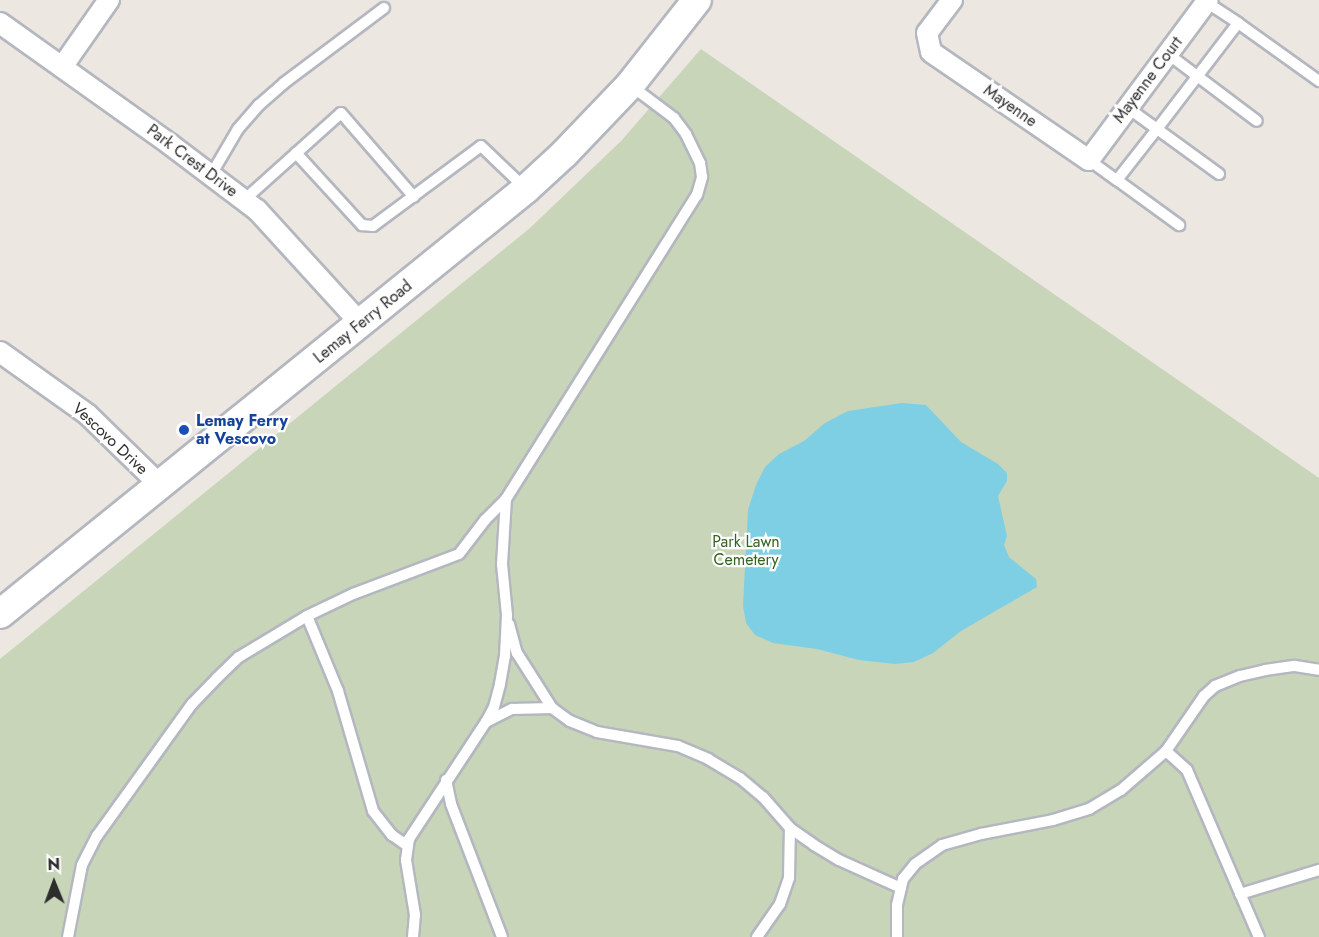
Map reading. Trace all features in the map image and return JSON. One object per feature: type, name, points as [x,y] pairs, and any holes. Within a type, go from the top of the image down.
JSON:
[{"type":"main road","name":"Lemay Ferry Road","points":[[0,614],[526,189],[564,154],[630,85],[697,0]]},
{"type":"street","points":[[62,67],[109,0]]},
{"type":"street","name":"Mayenne","points":[[952,0],[927,33],[931,52],[1089,160]]},
{"type":"street","name":"Mayenne Court","points":[[1089,160],[1207,1]]},
{"type":"street","name":"Park Crest Drive","points":[[0,23],[257,210],[361,324]]},
{"type":"street","name":"Vescovo Drive","points":[[0,352],[87,414],[160,486]]},
{"type":"lane","points":[[1207,1],[1319,81]]},
{"type":"lane","points":[[211,175],[238,129],[259,105],[284,83],[384,8]]},
{"type":"lane","points":[[1117,180],[1238,23]]},
{"type":"lane","points":[[1168,54],[1257,121]]},
{"type":"lane","points":[[68,937],[82,865],[97,836],[192,704],[239,657],[308,616],[353,594],[459,554],[485,520],[506,499],[697,195],[702,177],[700,163],[686,134],[674,118],[630,85]]},
{"type":"lane","points":[[1128,108],[1219,174]]},
{"type":"lane","points":[[244,200],[341,113],[414,197]]},
{"type":"lane","points":[[296,153],[362,225],[373,226],[481,146],[526,189]]},
{"type":"lane","points":[[1089,160],[1179,225]]},
{"type":"lane","points":[[420,937],[415,921],[406,860],[409,838],[495,707],[505,656],[507,615],[502,564],[506,499]]},
{"type":"lane","points":[[507,615],[518,653],[552,708],[570,721],[597,732],[678,746],[708,759],[763,797],[790,828],[839,860],[901,888]]},
{"type":"lane","points":[[308,616],[338,691],[373,811],[393,835],[408,846]]},
{"type":"lane","points":[[897,937],[897,905],[903,879],[915,864],[942,845],[981,834],[1053,820],[1089,809],[1121,790],[1166,751],[1204,696],[1215,686],[1240,676],[1265,670],[1296,666],[1319,670]]},
{"type":"lane","points":[[486,722],[512,709],[552,708]]},
{"type":"lane","points":[[1166,751],[1187,770],[1259,937]]},
{"type":"lane","points":[[446,780],[451,804],[502,937]]},
{"type":"lane","points":[[758,937],[780,904],[789,878],[790,828]]},
{"type":"lane","points":[[1240,894],[1319,870]]},
{"type":"lane","points":[[413,937],[415,921]]},
{"type":"green space","name":"Park Lawn Cemetery","points":[[701,49],[1319,478],[1319,937],[0,937],[0,659],[530,228],[621,141]]},
{"type":"water","points":[[902,403],[926,405],[961,442],[998,464],[1007,473],[1007,481],[998,496],[1007,536],[1004,545],[1009,557],[1036,579],[1037,587],[961,631],[933,653],[914,662],[895,664],[859,660],[817,649],[773,643],[755,635],[746,623],[743,606],[748,510],[765,467],[779,454],[804,441],[825,423],[848,411]]},
{"type":"place","name":"Lemay Ferry at Vescovo","points":[[184,430]]}]
